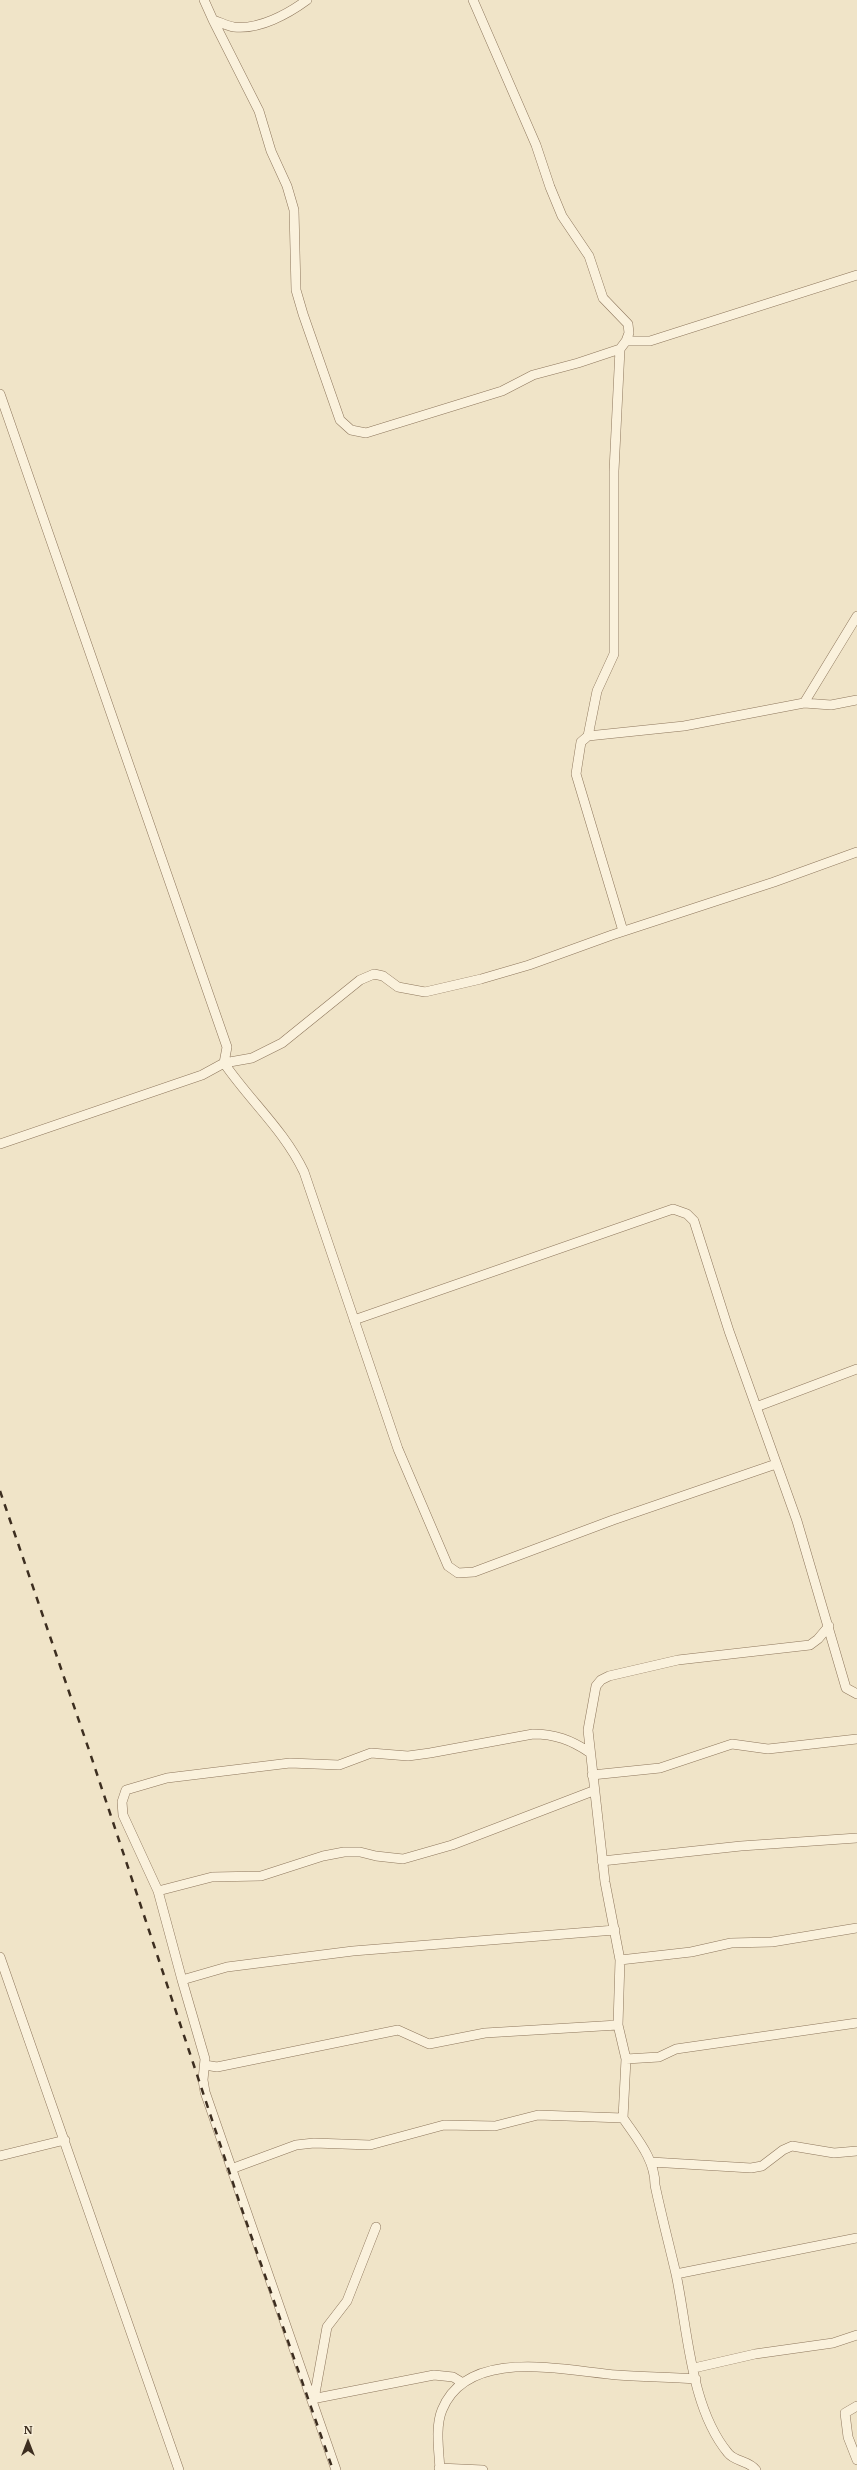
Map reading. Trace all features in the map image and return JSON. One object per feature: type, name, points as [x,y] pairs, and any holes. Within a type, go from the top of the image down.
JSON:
[{"type":"street","points":[[204,0],[259,111],[271,151],[287,186],[294,210],[296,290],[340,420],[351,430],[366,433],[502,391],[532,375],[578,364],[620,349],[626,341],[629,333],[628,324],[603,298],[589,256],[562,216],[550,187],[536,145],[473,0]]},
{"type":"street","points":[[213,20],[235,27],[252,26],[268,22],[307,0]]},
{"type":"street","points":[[626,341],[650,341],[857,275]]},
{"type":"street","points":[[588,736],[597,691],[614,654],[614,471],[620,349]]},
{"type":"street","points":[[0,394],[124,754],[152,827],[222,1029],[227,1047],[224,1063],[243,1091],[273,1121],[295,1152],[304,1172],[398,1449],[448,1566],[458,1572],[474,1572],[613,1520],[776,1464]]},
{"type":"street","points":[[804,703],[857,616]]},
{"type":"street","points":[[623,931],[576,774],[581,742],[588,736],[684,726],[804,703],[831,705],[857,700]]},
{"type":"street","points":[[0,1144],[192,1078],[224,1063],[252,1058],[282,1043],[360,980],[369,975],[383,976],[398,987],[425,992],[529,965],[623,931],[774,882],[857,852]]},
{"type":"street","points":[[354,1320],[459,1285],[673,1209],[680,1210],[694,1221],[796,1521],[846,1688],[857,1694]]},
{"type":"street","points":[[756,1407],[857,1369]]},
{"type":"street","points":[[756,2470],[744,2462],[735,2460],[711,2427],[696,2379],[676,2274],[652,2162],[623,2118],[626,2059],[618,2025],[620,1960],[602,1861],[593,1791],[588,1730],[596,1686],[601,1680],[678,1660],[810,1645],[818,1639],[828,1626]]},
{"type":"street","points":[[336,2470],[313,2399],[205,2092],[203,2080],[205,2065],[182,1980],[177,1967],[158,1891],[123,1815],[123,1794],[126,1790],[131,1788],[167,1778],[290,1763],[339,1765],[371,1753],[408,1756],[533,1734],[546,1734],[574,1742],[589,1752]]},
{"type":"street","points":[[592,1775],[660,1768],[732,1744],[768,1749],[857,1739]]},
{"type":"street","points":[[158,1891],[212,1877],[261,1876],[323,1856],[344,1852],[360,1852],[376,1856],[403,1859],[452,1845],[593,1791]]},
{"type":"street","points":[[602,1861],[741,1846],[857,1838]]},
{"type":"street","points":[[620,1960],[691,1952],[731,1943],[772,1942],[857,1928]]},
{"type":"street","points":[[182,1980],[226,1967],[353,1951],[615,1930]]},
{"type":"street","points":[[0,1957],[179,2470]]},
{"type":"street","points":[[626,2059],[659,2057],[676,2049],[857,2023]]},
{"type":"street","points":[[205,2065],[216,2067],[398,2030],[429,2044],[485,2033],[618,2025]]},
{"type":"street","points":[[231,2169],[296,2145],[314,2143],[370,2145],[444,2126],[495,2126],[538,2115],[623,2118]]},
{"type":"street","points":[[0,2156],[65,2140]]},
{"type":"street","points":[[652,2162],[751,2168],[762,2166],[783,2150],[792,2146],[805,2146],[834,2153],[857,2150]]},
{"type":"street","points":[[313,2399],[327,2327],[347,2301],[376,2227]]},
{"type":"street","points":[[676,2274],[857,2238]]},
{"type":"street","points":[[694,2368],[755,2354],[833,2343],[857,2335]]},
{"type":"street","points":[[483,2470],[439,2469],[439,2419],[442,2408],[463,2383],[482,2372],[529,2367],[696,2379]]},
{"type":"street","points":[[313,2399],[434,2375],[453,2377],[463,2383]]},
{"type":"street","points":[[857,2406],[845,2413],[848,2437],[857,2460]]},
{"type":"railway","points":[[0,1491],[89,1750],[239,2201],[333,2470]]}]
